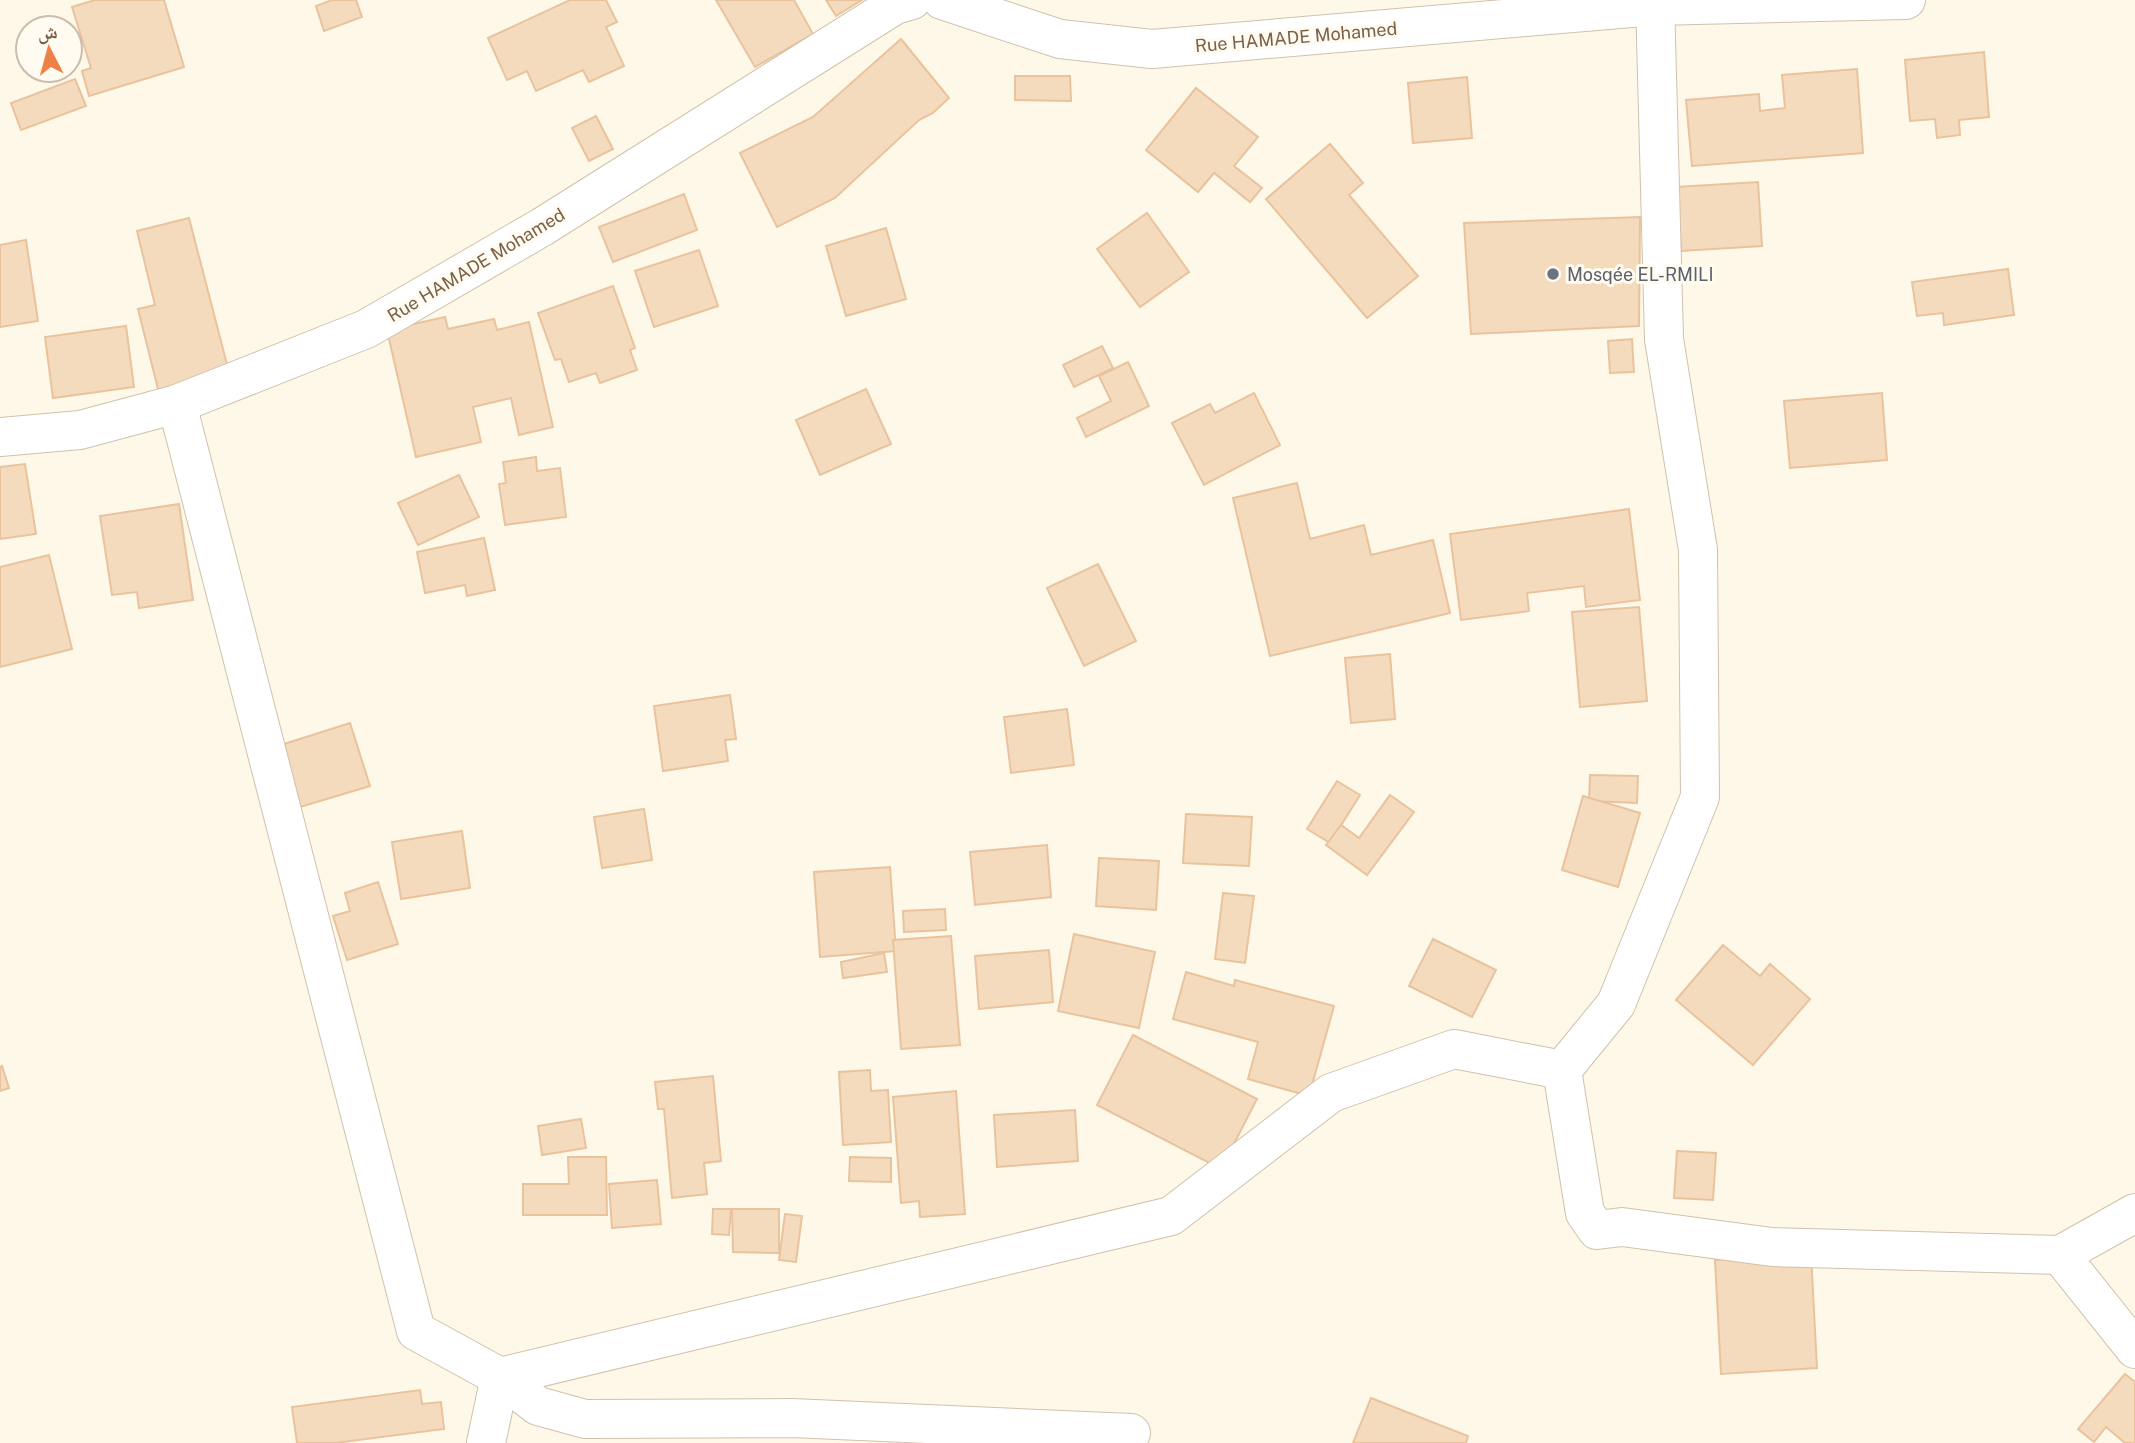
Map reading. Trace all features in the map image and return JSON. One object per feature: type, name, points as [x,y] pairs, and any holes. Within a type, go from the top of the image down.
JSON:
[{"type":"street","name":"Rue HAMADE Mohamed","points":[[0,436],[80,430],[177,404],[366,329],[542,227],[895,5],[912,0]]},
{"type":"street","name":"Rue HAMADE Mohamed","points":[[942,0],[1060,38],[1152,49],[1655,3],[1906,0]]},
{"type":"street","points":[[1655,3],[1659,50],[1664,339],[1698,550],[1700,797],[1616,1004],[1562,1070],[1585,1213],[1597,1230],[1622,1227],[1772,1247],[2060,1255],[2135,1213]]},
{"type":"street","points":[[177,404],[416,1331],[500,1377],[538,1406],[584,1419],[792,1418],[1130,1433]]},
{"type":"street","points":[[500,1377],[1171,1216],[1331,1093],[1454,1049],[1562,1070]]},
{"type":"street","points":[[2060,1255],[2135,1349]]},
{"type":"street","points":[[486,1443],[500,1377]]},
{"type":"building","points":[[95,0],[164,0],[184,67],[89,96],[84,78],[84,70],[91,68],[84,46],[84,14],[74,14],[72,7]]},
{"type":"building","points":[[332,0],[356,0],[362,17],[324,31],[316,6]]},
{"type":"building","points":[[570,0],[606,0],[617,22],[606,27],[624,66],[589,82],[583,70],[536,91],[527,71],[507,80],[488,38]]},
{"type":"building","points":[[716,0],[794,0],[813,34],[755,67]]},
{"type":"building","points":[[826,0],[862,0],[836,16]]},
{"type":"building","points":[[901,39],[949,98],[933,113],[919,120],[835,198],[777,227],[740,153],[813,117]]},
{"type":"building","points":[[1984,52],[1989,117],[1959,120],[1960,135],[1937,138],[1935,119],[1910,121],[1905,60]]},
{"type":"building","points":[[1857,69],[1863,153],[1692,166],[1686,100],[1759,94],[1760,111],[1785,108],[1782,75]]},
{"type":"building","points":[[1015,76],[1070,76],[1071,101],[1015,100]]},
{"type":"building","points":[[1467,77],[1472,138],[1413,143],[1408,83]]},
{"type":"building","points":[[62,84],[77,84],[86,106],[21,130],[11,103]]},
{"type":"building","points":[[1196,88],[1258,137],[1234,166],[1262,188],[1250,202],[1214,173],[1198,192],[1146,150]]},
{"type":"building","points":[[596,116],[613,149],[589,161],[572,128]]},
{"type":"building","points":[[1330,144],[1363,183],[1349,195],[1418,276],[1367,318],[1266,199]]},
{"type":"building","points":[[1758,182],[1762,246],[1681,251],[1677,187]]},
{"type":"building","points":[[684,194],[697,230],[613,262],[599,227]]},
{"type":"building","points":[[1147,213],[1189,272],[1140,307],[1097,249]]},
{"type":"building","name":"Mosqée EL-RMILI","points":[[1640,217],[1639,326],[1471,334],[1464,223]]},
{"type":"building","points":[[189,218],[230,376],[159,393],[138,309],[155,305],[137,231]]},
{"type":"building","points":[[886,228],[906,299],[846,316],[826,246]]},
{"type":"building","points":[[26,240],[38,321],[0,327],[0,245]]},
{"type":"building","points":[[699,250],[718,306],[654,327],[635,271]]},
{"type":"building","points":[[2008,269],[2014,315],[1944,325],[1943,313],[1917,316],[1912,282]]},
{"type":"building","points":[[613,286],[635,348],[630,350],[637,370],[600,383],[596,373],[569,382],[561,359],[555,360],[538,313]]},
{"type":"building","points":[[445,317],[448,329],[494,319],[497,330],[529,322],[553,427],[519,435],[511,398],[473,407],[481,442],[416,457],[387,330]]},
{"type":"building","points":[[126,326],[134,387],[53,398],[45,337]]},
{"type":"building","points":[[1632,339],[1634,372],[1610,373],[1608,341]]},
{"type":"building","points":[[1102,346],[1113,368],[1074,387],[1063,365]]},
{"type":"building","points":[[1128,362],[1149,406],[1086,437],[1077,418],[1111,401],[1099,376]]},
{"type":"building","points":[[866,389],[891,444],[820,475],[796,420]]},
{"type":"building","points":[[1254,393],[1280,445],[1204,485],[1172,423],[1210,404],[1215,413]]},
{"type":"building","points":[[1882,393],[1887,460],[1790,468],[1784,401]]},
{"type":"building","points":[[536,457],[537,471],[560,468],[566,517],[505,525],[499,484],[506,483],[503,462]]},
{"type":"building","points":[[25,464],[36,534],[0,539],[0,467]]},
{"type":"building","points":[[459,475],[479,517],[418,545],[398,503]]},
{"type":"building","points":[[1297,483],[1310,539],[1364,525],[1371,555],[1433,540],[1450,613],[1270,656],[1233,498]]},
{"type":"building","points":[[179,504],[193,600],[139,608],[137,592],[112,595],[100,516]]},
{"type":"building","points":[[1629,509],[1640,600],[1586,607],[1584,586],[1527,593],[1529,611],[1461,620],[1450,534]]},
{"type":"building","points":[[484,538],[495,590],[467,596],[465,585],[425,593],[417,552]]},
{"type":"building","points":[[49,555],[72,649],[0,667],[0,567]]},
{"type":"building","points":[[1098,564],[1136,641],[1084,666],[1047,588]]},
{"type":"building","points":[[1639,607],[1647,701],[1580,707],[1572,612]]},
{"type":"building","points":[[1390,654],[1395,719],[1351,723],[1345,658]]},
{"type":"building","points":[[730,695],[736,739],[725,740],[728,761],[663,771],[654,706]]},
{"type":"building","points":[[1067,709],[1074,765],[1011,773],[1004,717]]},
{"type":"building","points":[[350,723],[370,786],[300,807],[281,745]]},
{"type":"building","points":[[1590,775],[1638,776],[1637,803],[1589,801]]},
{"type":"building","points":[[1337,781],[1360,795],[1330,843],[1307,829]]},
{"type":"building","points":[[1390,795],[1414,812],[1367,875],[1326,845],[1341,825],[1359,838]]},
{"type":"building","points":[[1583,796],[1640,813],[1618,887],[1562,870]]},
{"type":"building","points":[[644,809],[652,860],[602,868],[594,817]]},
{"type":"building","points":[[1186,814],[1252,817],[1249,866],[1183,863]]},
{"type":"building","points":[[462,831],[470,888],[401,899],[392,842]]},
{"type":"building","points":[[1047,845],[1051,897],[975,905],[970,852]]},
{"type":"building","points":[[1099,858],[1159,861],[1156,910],[1096,906]]},
{"type":"building","points":[[890,867],[896,951],[820,957],[814,872]]},
{"type":"building","points":[[378,882],[398,944],[347,960],[333,916],[350,911],[345,893]]},
{"type":"building","points":[[1223,893],[1254,896],[1245,963],[1215,959]]},
{"type":"building","points":[[945,909],[946,930],[904,932],[903,911]]},
{"type":"building","points":[[1074,934],[1155,952],[1139,1028],[1058,1011]]},
{"type":"building","points":[[951,936],[960,1045],[901,1049],[893,940]]},
{"type":"building","points":[[1433,939],[1496,970],[1472,1017],[1409,986]]},
{"type":"building","points":[[1723,945],[1760,976],[1770,964],[1810,999],[1753,1065],[1676,1000]]},
{"type":"building","points":[[1049,950],[1053,1002],[979,1009],[975,956]]},
{"type":"building","points":[[884,953],[887,972],[843,978],[841,962]]},
{"type":"building","points":[[1186,972],[1234,986],[1235,980],[1334,1006],[1309,1096],[1248,1079],[1258,1042],[1173,1019]]},
{"type":"building","points":[[1133,1035],[1257,1099],[1221,1169],[1097,1105]]},
{"type":"building","points":[[2,1066],[9,1088],[0,1091],[0,1067]]},
{"type":"building","points":[[870,1070],[871,1091],[888,1090],[891,1142],[843,1145],[839,1072]]},
{"type":"building","points":[[713,1076],[721,1161],[704,1163],[707,1194],[672,1198],[664,1109],[658,1109],[655,1082]]},
{"type":"building","points":[[956,1091],[965,1214],[920,1217],[919,1201],[901,1203],[893,1097]]},
{"type":"building","points":[[1075,1110],[1078,1161],[997,1167],[994,1115]]},
{"type":"building","points":[[581,1119],[586,1148],[542,1155],[538,1126]]},
{"type":"building","points":[[1677,1151],[1716,1153],[1713,1200],[1674,1198]]},
{"type":"building","points":[[568,1157],[606,1157],[607,1215],[523,1215],[523,1184],[569,1184]]},
{"type":"building","points":[[850,1157],[891,1158],[891,1182],[849,1181]]},
{"type":"building","points":[[657,1180],[661,1224],[612,1228],[609,1184]]},
{"type":"building","points":[[713,1209],[731,1209],[729,1235],[712,1234]]},
{"type":"building","points":[[732,1209],[779,1209],[779,1253],[733,1252]]},
{"type":"building","points":[[785,1214],[802,1216],[796,1262],[779,1260]]},
{"type":"building","points":[[1811,1254],[1817,1368],[1721,1374],[1715,1260]]},
{"type":"building","points":[[2125,1374],[2135,1382],[2135,1443],[2125,1443],[2106,1427],[2094,1442],[2078,1429]]},
{"type":"building","points":[[420,1390],[422,1404],[441,1402],[444,1429],[335,1443],[297,1443],[292,1407]]},
{"type":"building","points":[[1371,1398],[1468,1436],[1466,1443],[1353,1443]]},
{"type":"place","name":"Mosqée EL-RMILI","points":[[1553,274]]}]
